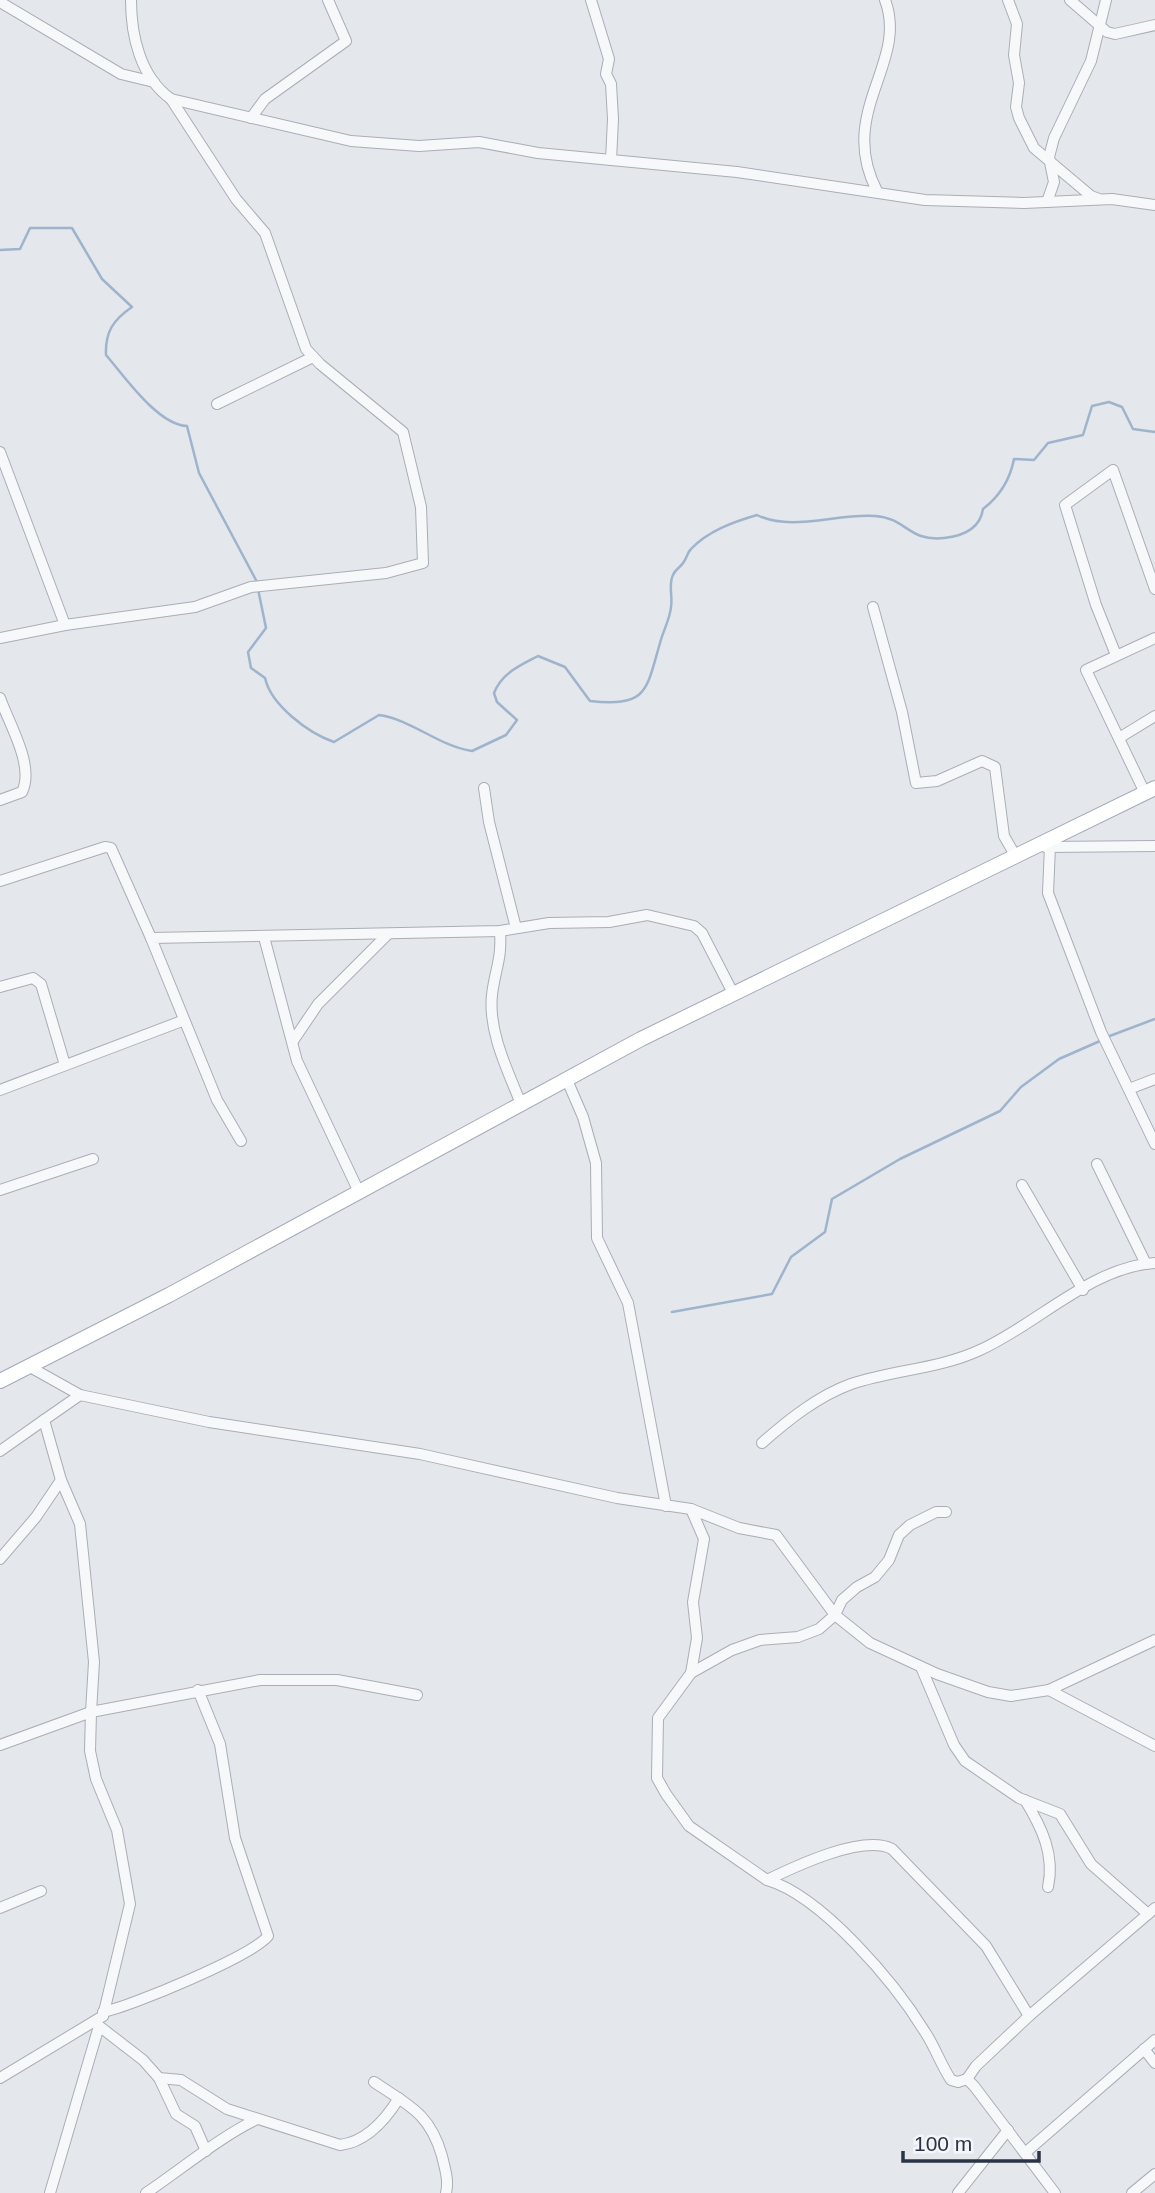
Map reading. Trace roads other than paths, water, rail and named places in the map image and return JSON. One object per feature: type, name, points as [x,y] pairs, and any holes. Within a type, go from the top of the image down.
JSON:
[{"type":"main road","points":[[2,1376],[30,1367],[733,993],[1150,791]]},
{"type":"street","points":[[0,638],[65,625],[195,607],[250,587],[386,573],[423,563],[421,507],[403,432],[313,357],[295,322],[265,233],[236,199],[171,99],[154,82],[134,37],[131,0]]},
{"type":"street","points":[[251,118],[265,99],[346,41],[327,0]]},
{"type":"street","points":[[591,0],[609,59],[606,74],[611,84],[611,160]]},
{"type":"street","points":[[877,191],[865,164],[864,122],[891,34],[885,0]]},
{"type":"street","points":[[1008,0],[1017,24],[1014,55],[1019,83],[1016,107],[1019,118],[1034,148],[1083,190],[1102,200]]},
{"type":"street","points":[[1070,0],[1115,34],[1155,25]]},
{"type":"street","points":[[1048,202],[1054,182],[1049,160],[1054,138],[1091,61],[1106,0]]},
{"type":"street","points":[[0,2],[121,74],[154,82]]},
{"type":"street","points":[[171,99],[351,141],[419,146],[480,142],[538,153],[877,191],[925,200],[1102,200],[1155,205]]},
{"type":"street","points":[[217,404],[313,357]]},
{"type":"street","points":[[0,452],[65,625]]},
{"type":"street","points":[[1116,655],[1096,605],[1065,505],[1114,470],[1155,589]]},
{"type":"street","points":[[873,607],[902,712],[916,783],[937,780],[982,761],[995,767],[1004,836],[1015,855]]},
{"type":"street","points":[[1150,791],[1119,738],[1086,670],[1155,638]]},
{"type":"street","points":[[0,698],[26,771],[26,784],[22,792],[0,800]]},
{"type":"street","points":[[1119,738],[1155,716]]},
{"type":"street","points":[[484,788],[489,822],[516,928]]},
{"type":"street","points":[[1050,846],[1048,893],[1087,999],[1155,1144]]},
{"type":"street","points":[[1032,847],[1155,846]]},
{"type":"street","points":[[0,881],[105,847],[111,848],[217,1100],[241,1141]]},
{"type":"street","points":[[151,938],[500,931],[549,923],[609,922],[647,915],[694,926],[702,933],[733,993]]},
{"type":"street","points":[[500,931],[502,956],[492,997],[494,1019],[498,1044],[522,1104]]},
{"type":"street","points":[[293,1041],[318,1004],[388,934]]},
{"type":"street","points":[[264,937],[298,1061],[359,1192]]},
{"type":"street","points":[[0,987],[33,978],[41,984],[65,1065]]},
{"type":"street","points":[[0,1090],[182,1021]]},
{"type":"street","points":[[1129,1089],[1155,1079]]},
{"type":"street","points":[[567,1080],[583,1117],[596,1163],[597,1238],[628,1303],[666,1506]]},
{"type":"street","points":[[1,1186],[93,1158]]},
{"type":"street","points":[[762,1443],[825,1395],[852,1384],[977,1352],[1083,1290],[1134,1264],[1151,1264],[1097,1164]]},
{"type":"street","points":[[1022,1185],[1083,1290]]},
{"type":"street","points":[[30,1367],[80,1395],[209,1422],[420,1454],[529,1476],[572,1489],[691,1509],[739,1528],[776,1535],[835,1615],[870,1643],[921,1667],[988,1692],[1011,1696],[1049,1690],[1155,1640]]},
{"type":"street","points":[[0,1451],[80,1395]]},
{"type":"street","points":[[44,1420],[61,1480],[80,1524],[94,1662],[90,1751],[96,1779],[117,1830],[130,1905],[102,2018],[50,2193]]},
{"type":"street","points":[[0,1559],[37,1517],[61,1480]]},
{"type":"street","points":[[691,1509],[704,1539],[693,1602],[697,1638],[691,1673]]},
{"type":"street","points":[[921,1667],[954,1745],[965,1761],[1025,1800],[1060,1814],[1091,1864],[1152,1911],[1029,2016],[976,2066],[967,2079],[958,2082],[951,2080],[910,2008],[822,1911],[786,1886],[767,1880],[689,1826],[657,1778],[658,1718],[691,1673],[732,1650],[760,1640],[798,1637],[819,1629],[835,1615],[842,1600],[882,1569],[899,1535],[910,1525],[936,1512],[946,1512]]},
{"type":"street","points":[[0,1745],[91,1712],[260,1680],[307,1678],[349,1682],[417,1695]]},
{"type":"street","points":[[0,2078],[102,2018],[215,1968],[268,1936],[235,1839],[220,1744],[198,1690]]},
{"type":"street","points":[[1049,1690],[1155,1746]]},
{"type":"street","points":[[1025,1800],[1046,1842],[1052,1869],[1048,1887]]},
{"type":"street","points":[[767,1880],[793,1867],[848,1849],[876,1843],[892,1849],[986,1946],[1029,2016]]},
{"type":"street","points":[[0,1908],[41,1891]]},
{"type":"street","points":[[102,2018],[159,2078],[176,2114],[195,2126],[206,2151]]},
{"type":"street","points":[[1025,2152],[1155,2039]]},
{"type":"street","points":[[1144,2049],[1155,2063]]},
{"type":"street","points":[[159,2078],[181,2080],[227,2109],[344,2144],[376,2127],[399,2098]]},
{"type":"street","points":[[967,2079],[1055,2193]]},
{"type":"street","points":[[374,2082],[399,2098],[431,2125],[448,2179],[446,2193]]},
{"type":"street","points":[[146,2193],[206,2151],[219,2138],[257,2119]]},
{"type":"street","points":[[958,2193],[1008,2130]]},
{"type":"street","points":[[1132,2193],[1155,2174]]},
{"type":"waterway","points":[[0,250],[20,249],[30,228],[72,228],[102,279],[132,307],[112,327],[107,340],[106,355],[154,409],[176,424],[187,426],[199,473],[257,582]]},
{"type":"waterway","points":[[258,589],[266,628],[248,652],[251,668],[265,678],[275,698],[302,725],[334,742],[379,715],[403,722],[448,744],[472,751],[506,735],[517,720],[497,702],[494,693],[506,675],[538,656],[565,667],[590,701],[623,701],[642,692],[651,673],[669,616],[674,573],[691,549],[721,528],[757,515],[785,522],[875,516],[894,521],[923,537],[951,537],[970,530],[978,522],[983,509],[1003,487],[1014,459],[1034,460],[1048,443],[1083,435],[1092,406],[1109,402],[1122,407],[1133,429],[1155,432]]},
{"type":"waterway","points":[[1107,1037],[1155,1019]]},
{"type":"waterway","points":[[672,1312],[772,1294],[791,1257],[825,1232],[832,1199],[900,1159],[1000,1111],[1021,1087],[1059,1059],[1100,1041]]}]
